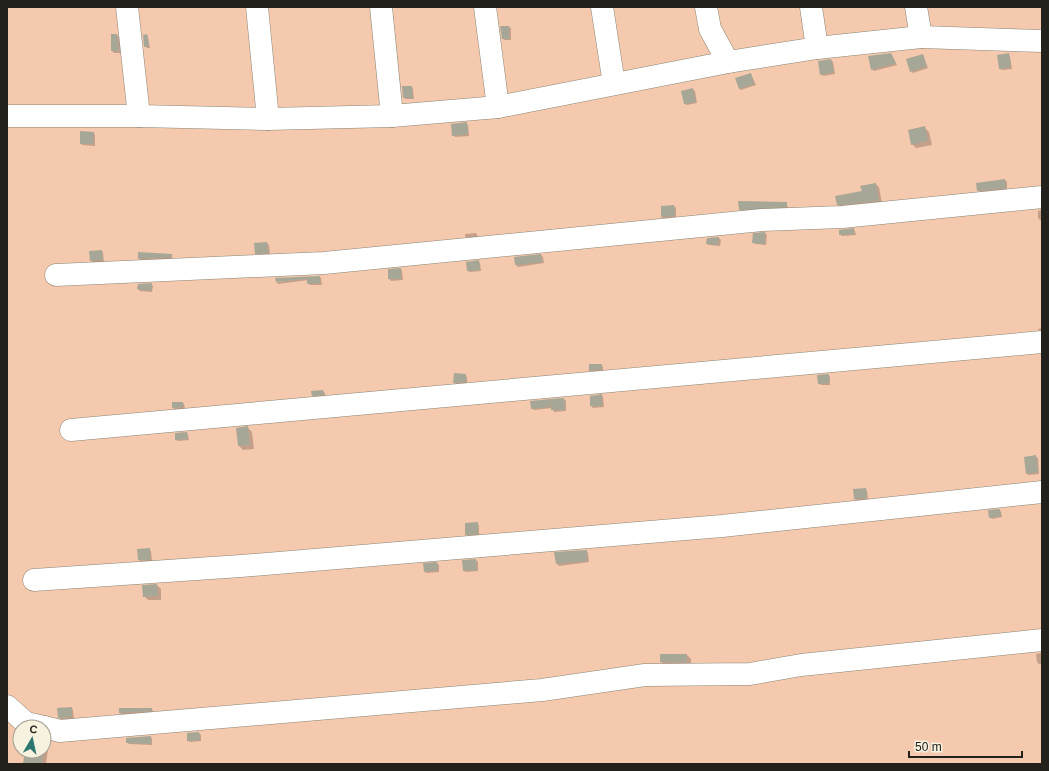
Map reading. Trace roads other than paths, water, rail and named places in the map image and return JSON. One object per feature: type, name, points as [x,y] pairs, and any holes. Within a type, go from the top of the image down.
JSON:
[{"type":"lane","points":[[127,7],[139,116]]},
{"type":"lane","points":[[257,7],[268,119]]},
{"type":"lane","points":[[381,7],[392,116]]},
{"type":"lane","points":[[485,7],[498,107]]},
{"type":"lane","points":[[602,7],[614,84]]},
{"type":"lane","points":[[706,7],[710,29],[728,62]]},
{"type":"lane","points":[[810,7],[817,48]]},
{"type":"lane","points":[[916,7],[921,37]]},
{"type":"lane","points":[[7,116],[139,116],[268,119],[392,116],[498,107],[728,62],[817,48],[921,37],[1042,41]]},
{"type":"lane","points":[[56,275],[324,263],[762,220],[842,217],[1042,197]]},
{"type":"lane","points":[[71,430],[1042,342]]},
{"type":"lane","points":[[34,580],[241,566],[714,527],[1042,492]]},
{"type":"lane","points":[[52,728],[60,730],[534,691],[645,675],[750,674],[801,665],[1042,640]]},
{"type":"lane","points":[[7,706],[22,719]]}]
